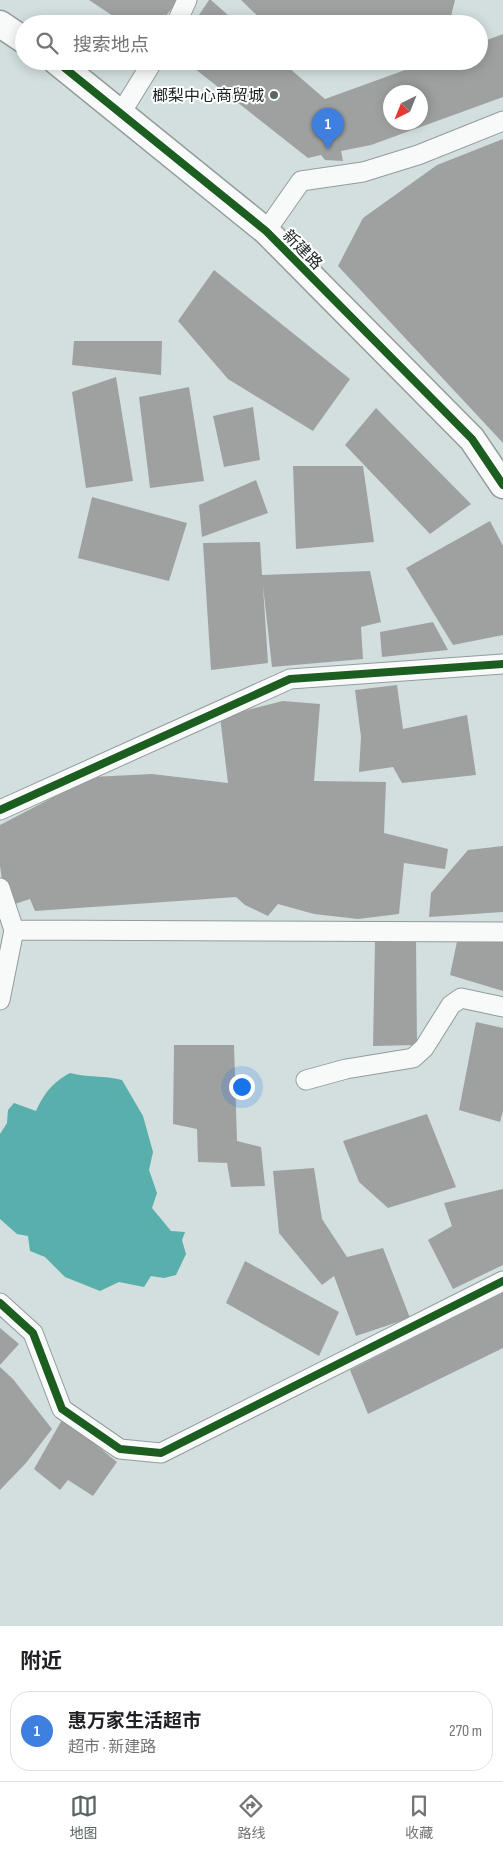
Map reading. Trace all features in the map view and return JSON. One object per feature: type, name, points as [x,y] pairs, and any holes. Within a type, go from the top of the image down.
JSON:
[{"type":"street","points":[[180,15],[187,0]]},
{"type":"street","points":[[0,24],[15,34]]},
{"type":"street","name":"新建路","points":[[67,70],[266,232],[472,440],[503,485]]},
{"type":"street","points":[[121,113],[147,70]]},
{"type":"street","points":[[266,232],[302,181],[364,172],[418,155],[503,121]]},
{"type":"street","points":[[0,810],[290,679],[503,664]]},
{"type":"street","points":[[0,888],[14,930],[0,1000]]},
{"type":"street","points":[[14,930],[503,932]]},
{"type":"street","points":[[306,1080],[346,1069],[413,1058],[424,1048],[450,1005],[461,998],[503,1007]]},
{"type":"street","points":[[0,1303],[33,1333],[62,1409],[120,1449],[160,1453],[503,1281]]},
{"type":"water","points":[[70,1073],[122,1080],[143,1116],[153,1152],[149,1170],[157,1193],[152,1208],[171,1231],[185,1232],[182,1240],[186,1254],[176,1275],[164,1278],[151,1276],[144,1287],[119,1282],[100,1291],[65,1277],[45,1257],[30,1251],[28,1236],[17,1234],[0,1219],[0,1134],[7,1123],[8,1110],[14,1103],[36,1111],[43,1098],[58,1080]]},
{"type":"building","points":[[89,0],[178,0],[167,15],[112,15]]},
{"type":"building","points":[[209,0],[211,0],[228,15],[199,15]]},
{"type":"building","points":[[241,0],[455,0],[451,15],[257,15]]},
{"type":"building","name":"榔梨中心商贸城","points":[[503,34],[503,97],[428,124],[428,85],[383,85],[383,130],[412,130],[371,145],[341,151],[343,161],[325,160],[321,155],[308,158],[196,70],[291,70],[325,99],[405,70],[488,70],[488,40]]},
{"type":"building","points":[[503,139],[503,443],[338,266],[363,218],[437,165]]},
{"type":"building","points":[[214,270],[350,379],[313,431],[228,379],[178,321]]},
{"type":"building","points":[[74,341],[162,341],[161,375],[72,365]]},
{"type":"building","points":[[116,377],[133,481],[86,488],[72,392]]},
{"type":"building","points":[[189,387],[204,481],[150,488],[139,397]]},
{"type":"building","points":[[253,407],[260,460],[224,467],[213,416]]},
{"type":"building","points":[[376,408],[471,504],[430,534],[345,445]]},
{"type":"building","points":[[293,466],[363,466],[374,542],[296,549]]},
{"type":"building","points":[[256,480],[268,513],[202,537],[199,505]]},
{"type":"building","points":[[92,497],[187,523],[169,581],[78,558]]},
{"type":"building","points":[[490,521],[503,546],[503,635],[453,645],[406,568]]},
{"type":"building","points":[[260,542],[262,575],[370,571],[381,622],[361,627],[363,659],[272,667],[263,586],[268,663],[211,670],[203,543]]},
{"type":"building","points":[[433,622],[448,650],[382,657],[380,632]]},
{"type":"building","points":[[397,685],[403,729],[467,715],[476,775],[402,783],[393,767],[359,772],[361,737],[355,690]]},
{"type":"building","points":[[283,701],[320,704],[314,781],[386,782],[384,833],[448,849],[445,869],[404,863],[399,914],[358,919],[314,914],[278,904],[268,916],[245,905],[236,897],[35,911],[30,899],[6,907],[0,866],[0,825],[92,777],[152,774],[228,783],[220,717]]},
{"type":"building","points":[[503,846],[503,912],[429,917],[431,893],[468,850]]},
{"type":"building","points":[[459,932],[503,936],[503,991],[450,975]]},
{"type":"building","points":[[416,938],[417,1045],[373,1046],[375,942]]},
{"type":"building","points":[[476,1022],[503,1028],[503,1111],[500,1122],[459,1110]]},
{"type":"building","points":[[174,1045],[234,1045],[237,1141],[261,1147],[265,1186],[231,1187],[227,1163],[198,1162],[197,1129],[173,1124]]},
{"type":"building","points":[[427,1114],[456,1187],[388,1208],[359,1182],[343,1141]]},
{"type":"building","points":[[314,1168],[322,1219],[347,1257],[383,1248],[410,1318],[356,1336],[334,1276],[322,1285],[279,1233],[273,1171]]},
{"type":"building","points":[[503,1189],[503,1265],[453,1289],[428,1240],[452,1226],[444,1203]]},
{"type":"building","points":[[245,1261],[339,1312],[319,1356],[226,1303]]},
{"type":"building","points":[[503,1292],[503,1348],[368,1414],[350,1370]]},
{"type":"building","points":[[0,1328],[19,1344],[0,1365]]},
{"type":"building","points":[[0,1367],[13,1379],[52,1429],[26,1463],[0,1490]]},
{"type":"building","points":[[63,1418],[117,1462],[93,1496],[68,1480],[60,1490],[34,1469]]},
{"type":"cycle path","points":[[67,70],[266,231],[472,439],[503,485]]},
{"type":"cycle path","points":[[0,810],[290,679],[503,664]]},
{"type":"cycle path","points":[[0,1303],[33,1333],[62,1409],[120,1449],[161,1453],[503,1281]]},
{"type":"place","name":"榔梨中心商贸城","points":[[274,95]]},
{"type":"place","name":"惠万家生活超市","points":[[328,149]]}]
